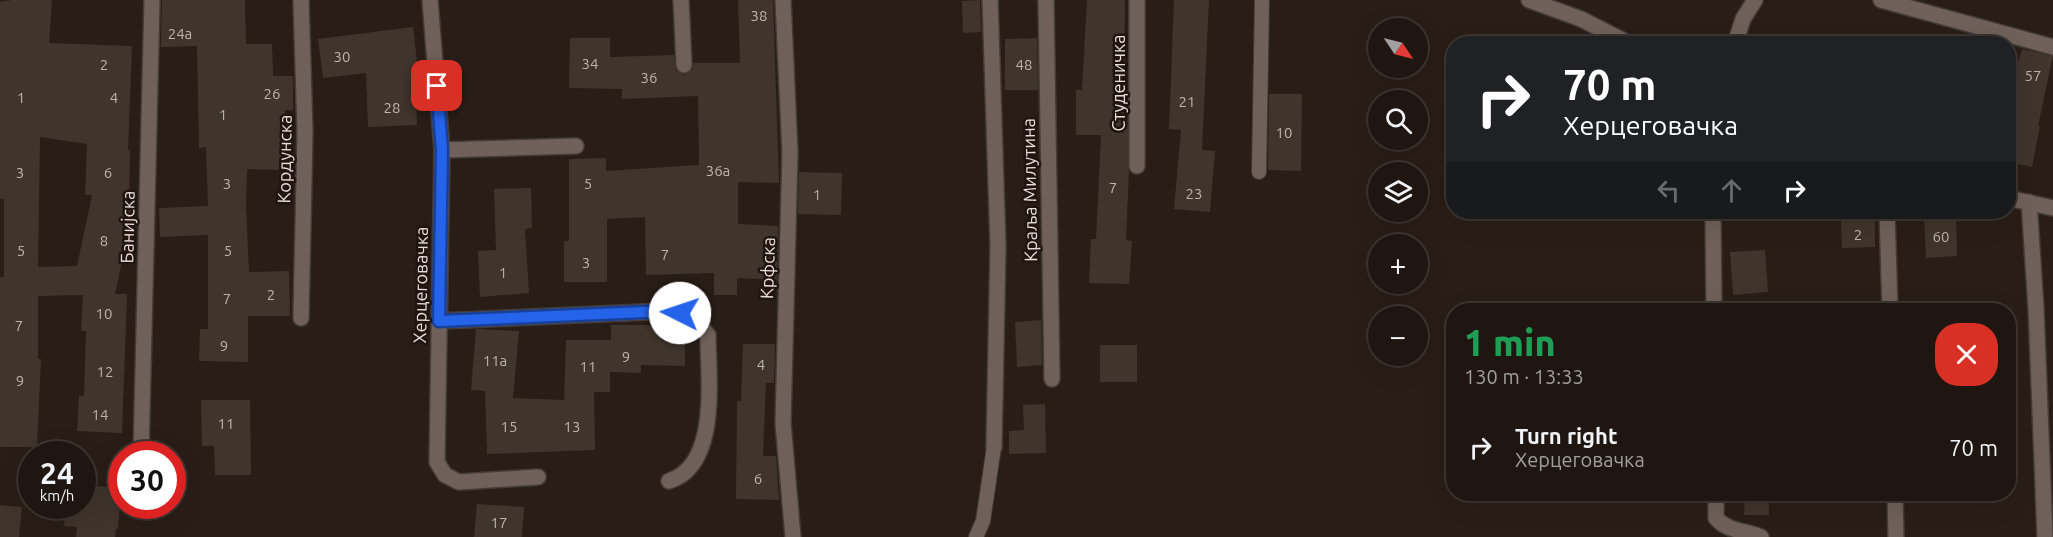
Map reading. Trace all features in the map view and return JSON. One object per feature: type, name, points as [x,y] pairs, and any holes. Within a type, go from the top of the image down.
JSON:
[{"type":"street","name":"Банијска","points":[[141,441],[152,0]]},
{"type":"street","name":"Кордунска","points":[[301,0],[305,132],[301,318]]},
{"type":"street","name":"Херцеговачка","points":[[430,0],[442,150],[437,462],[445,475],[459,482],[538,477]]},
{"type":"street","points":[[681,0],[684,65]]},
{"type":"street","name":"Крфска","points":[[783,0],[790,153],[783,423],[793,537]]},
{"type":"street","points":[[990,0],[998,246],[994,447]]},
{"type":"street","name":"Краља Милутина","points":[[1046,0],[1052,379]]},
{"type":"street","name":"Студеничка","points":[[1137,0],[1137,166]]},
{"type":"street","points":[[1529,0],[1581,19],[1614,36]]},
{"type":"street","points":[[1738,36],[1743,20],[1755,0]]},
{"type":"street","points":[[1881,0],[2013,36]]},
{"type":"street","points":[[2016,37],[2053,47]]},
{"type":"street","points":[[442,150],[576,146]]},
{"type":"street","points":[[2016,200],[2053,208]]},
{"type":"street","points":[[2029,202],[2036,308],[2045,537]]},
{"type":"street","points":[[1713,219],[1714,303]]},
{"type":"street","points":[[1887,219],[1890,303]]},
{"type":"street","points":[[439,321],[668,311],[692,316],[708,335],[708,409],[697,460],[686,474],[669,481]]},
{"type":"street","points":[[1716,501],[1716,518],[1721,524],[1734,531],[1761,537]]},
{"type":"street","points":[[1894,501],[1896,537]]},
{"type":"lane","points":[[1259,172],[1262,0]]},
{"type":"lane","points":[[976,537],[983,521],[994,447]]},
{"type":"building","points":[[52,0],[49,43],[132,46],[128,150],[130,150],[129,209],[133,209],[115,294],[127,294],[122,433],[77,431],[79,396],[84,396],[86,331],[81,331],[83,295],[38,296],[38,359],[41,359],[37,441],[18,441],[18,447],[0,447],[0,277],[4,277],[4,199],[0,199],[0,2]],"holes":[[[40,137],[87,144],[85,195],[92,195],[77,266],[38,267]]]},
{"type":"building","points":[[162,0],[245,0],[246,44],[272,44],[273,76],[293,76],[293,110],[285,110],[283,170],[247,169],[246,205],[249,272],[289,271],[290,316],[248,316],[248,362],[199,361],[200,329],[208,329],[208,235],[160,237],[159,208],[208,206],[206,147],[199,148],[197,46],[161,47]]},
{"type":"building","points":[[738,0],[773,0],[779,183],[738,182],[738,224],[778,226],[777,280],[737,278],[737,295],[714,295],[714,273],[646,275],[645,217],[607,219],[607,282],[564,282],[564,241],[569,241],[569,159],[606,158],[606,171],[699,165],[698,96],[622,99],[622,89],[569,88],[570,38],[610,38],[610,57],[674,55],[676,70],[684,75],[692,70],[694,63],[740,63]]},
{"type":"building","points":[[980,0],[981,32],[963,33],[962,1]]},
{"type":"building","points":[[1087,0],[1125,0],[1124,89],[1127,89],[1129,171],[1126,240],[1132,241],[1129,284],[1089,283],[1091,239],[1096,239],[1101,135],[1076,135],[1076,90],[1082,90]]},
{"type":"building","points":[[1174,0],[1209,0],[1202,150],[1215,151],[1210,212],[1174,209],[1181,130],[1169,129]]},
{"type":"building","points":[[413,27],[418,70],[415,70],[417,125],[368,127],[366,73],[323,78],[318,39]]},
{"type":"building","points":[[1037,38],[1038,90],[1005,90],[1005,39]]},
{"type":"building","points":[[2022,49],[2053,56],[2032,167],[2016,164],[2016,72]]},
{"type":"building","points":[[1269,94],[1302,94],[1301,171],[1268,170]]},
{"type":"building","points":[[799,172],[842,173],[841,215],[798,214]]},
{"type":"building","points":[[531,188],[532,228],[525,229],[529,293],[480,297],[478,251],[496,250],[494,189]]},
{"type":"building","points":[[1851,219],[1875,219],[1875,247],[1842,248],[1841,221],[1851,221]]},
{"type":"building","points":[[1924,219],[1956,219],[1957,256],[1926,258]]},
{"type":"building","points":[[1765,250],[1768,292],[1733,295],[1730,252]]},
{"type":"building","points":[[1041,320],[1042,365],[1017,367],[1015,322]]},
{"type":"building","points":[[611,325],[685,325],[685,366],[641,365],[641,373],[610,372],[610,392],[594,392],[595,450],[487,454],[485,391],[471,390],[476,329],[519,331],[513,398],[564,400],[566,340],[611,340]]},
{"type":"building","points":[[743,344],[775,344],[774,383],[766,383],[763,456],[776,456],[779,500],[736,499],[737,401],[741,401]]},
{"type":"building","points":[[1100,345],[1137,345],[1137,382],[1100,382]]},
{"type":"building","points":[[201,400],[250,400],[251,475],[215,475],[214,446],[202,446]]},
{"type":"building","points":[[1045,404],[1046,453],[1009,454],[1009,431],[1024,430],[1023,405]]},
{"type":"building","points":[[96,486],[108,487],[108,519],[119,519],[115,537],[76,537],[77,527],[64,526],[65,519],[96,519]]},
{"type":"building","points":[[1745,501],[1769,501],[1769,515],[1744,515]]},
{"type":"building","points":[[477,504],[524,507],[522,537],[474,537]]},
{"type":"building","points":[[0,505],[18,507],[18,519],[21,519],[19,537],[0,537]]},
{"type":"route","points":[[437,86],[442,150],[439,321],[668,311],[680,313]]}]
